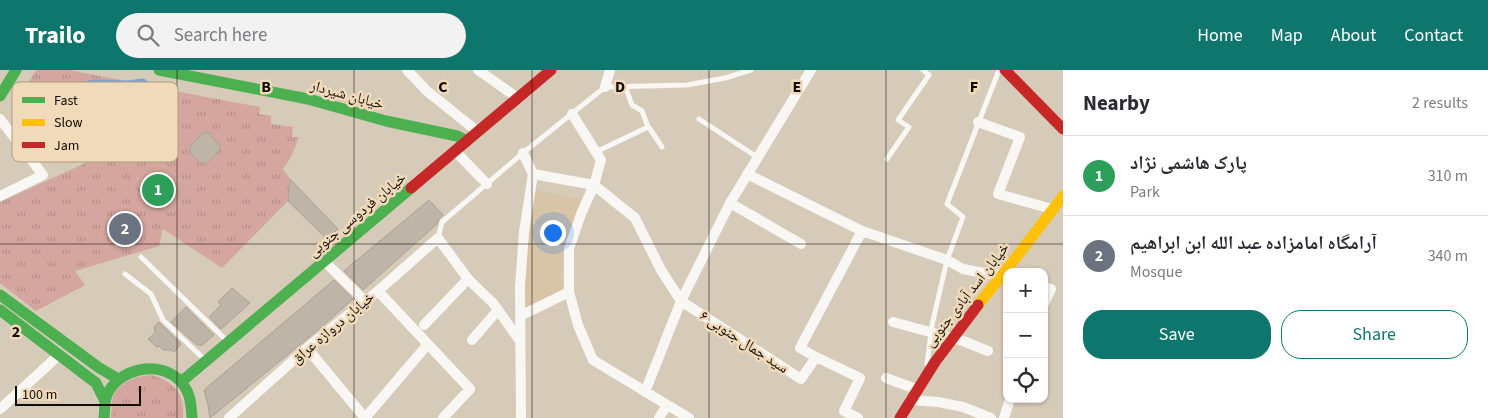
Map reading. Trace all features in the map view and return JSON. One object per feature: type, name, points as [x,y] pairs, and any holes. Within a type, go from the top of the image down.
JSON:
[{"type":"main road","points":[[0,96],[16,70]]},
{"type":"main road","name":"خیابان شیردار","points":[[159,70],[185,72],[317,102],[386,121],[457,136],[468,141]]},
{"type":"main road","name":"خیابان فردوسی جنوبی","points":[[181,382],[552,70]]},
{"type":"main road","points":[[1005,70],[1063,129]]},
{"type":"main road","name":"خیابان اسد آبادی جنوبی","points":[[1009,268],[1063,196]]},
{"type":"main road","name":"خیابان اسد آبادی جنوبی","points":[[900,418],[926,372],[951,338],[1003,276]]},
{"type":"main road","points":[[0,295],[98,367],[118,378]]},
{"type":"main road","points":[[0,310],[96,383],[105,400]]},
{"type":"main road","points":[[104,418],[105,400],[118,378],[139,369],[150,368],[162,370],[181,382],[188,391],[192,402],[193,416]]},
{"type":"street","points":[[407,70],[427,91],[478,132]]},
{"type":"street","points":[[478,70],[518,98]]},
{"type":"street","points":[[605,87],[610,70]]},
{"type":"street","points":[[645,392],[681,301],[730,203],[811,70]]},
{"type":"street","points":[[572,114],[601,160],[594,185],[581,214],[569,249],[569,292],[578,324],[593,360],[689,418]]},
{"type":"street","points":[[0,118],[12,134]]},
{"type":"street","points":[[978,122],[1020,137],[998,194],[1052,209]]},
{"type":"street","points":[[455,151],[487,184]]},
{"type":"street","points":[[521,418],[520,286],[524,232],[533,174],[523,153]]},
{"type":"street","points":[[0,196],[43,175],[33,162]]},
{"type":"street","points":[[533,174],[594,185],[635,218],[661,270],[681,301]]},
{"type":"street","points":[[747,174],[862,231],[947,260],[964,269],[989,274],[1003,274]]},
{"type":"street","points":[[730,203],[801,244]]},
{"type":"street","points":[[858,418],[844,411],[860,378],[800,348],[862,231]]},
{"type":"street","points":[[438,238],[468,279],[494,303],[520,341]]},
{"type":"street","name":"خیابان دروازه عراق","points":[[229,418],[307,348],[378,291],[438,238]]},
{"type":"street","points":[[324,261],[365,301]]},
{"type":"street","points":[[424,326],[468,279]]},
{"type":"street","points":[[378,291],[470,389],[443,418]]},
{"type":"street","points":[[520,316],[569,292]]},
{"type":"street","name":"سید جمال جنوبی ۶","points":[[681,301],[801,379],[816,357]]},
{"type":"street","points":[[472,340],[498,310]]},
{"type":"street","points":[[894,322],[951,338],[988,351]]},
{"type":"street","points":[[307,348],[365,418],[428,344]]},
{"type":"street","points":[[0,409],[58,355]]},
{"type":"street","points":[[886,378],[916,389]]},
{"type":"street","points":[[910,400],[938,402],[963,407],[991,418]]},
{"type":"street","points":[[1004,418],[1009,403]]},
{"type":"street","points":[[659,418],[667,406]]},
{"type":"lane","points":[[438,238],[442,222],[605,87],[687,85],[725,78],[751,70]]},
{"type":"lane","points":[[887,159],[909,127],[898,120],[929,74],[922,70]]},
{"type":"lane","points":[[926,372],[931,333],[947,260],[963,217],[947,204],[999,70]]},
{"type":"lane","points":[[625,86],[632,105],[642,111],[648,127],[662,146]]},
{"type":"lane","points":[[699,119],[757,157]]},
{"type":"lane","points":[[596,152],[648,127]]},
{"type":"lane","points":[[141,257],[228,342]]},
{"type":"lane","points":[[125,274],[151,294],[162,320],[206,361]]},
{"type":"shaded area","points":[[533,190],[584,200],[564,253],[561,276],[563,291],[523,309],[524,270]]},
{"type":"green space","points":[[36,70],[70,70],[130,82],[29,82]]},
{"type":"green space","points":[[178,92],[260,107],[259,114],[271,116],[271,124],[293,127],[292,137],[299,137],[291,157],[283,169],[290,179],[288,201],[222,268],[163,229],[159,246],[75,271],[85,285],[36,311],[0,283],[0,202],[88,162],[178,162]]},
{"type":"green space","points":[[151,375],[172,385],[180,395],[183,418],[111,418],[112,401],[118,389],[133,379]]},
{"type":"building","points":[[203,133],[209,133],[220,146],[220,150],[207,163],[201,163],[190,153],[190,146]]},
{"type":"building","points":[[290,179],[338,229],[327,239],[288,201]]},
{"type":"building","points":[[429,200],[443,215],[437,224],[363,290],[344,271]]},
{"type":"building","points":[[128,214],[140,229],[122,244],[109,230]]},
{"type":"building","points":[[334,280],[353,299],[210,418],[204,390]]},
{"type":"building","points":[[232,288],[250,303],[221,329],[209,317],[221,305],[218,302]]},
{"type":"building","points":[[186,307],[214,335],[202,345],[197,345],[171,322]]},
{"type":"building","points":[[159,322],[181,344],[174,352],[164,350],[159,346],[157,347],[148,339],[155,333],[154,327]]},
{"type":"traffic: fast","points":[[0,96],[16,70]]},
{"type":"traffic: fast","points":[[159,70],[308,99],[386,121],[457,136],[467,141]]},
{"type":"traffic: fast","points":[[181,382],[411,188]]},
{"type":"traffic: fast","points":[[0,295],[98,367],[118,379]]},
{"type":"traffic: fast","points":[[0,310],[96,383],[105,401]]},
{"type":"traffic: fast","points":[[104,418],[106,397],[120,378],[130,373],[152,369],[173,375],[181,382],[189,395],[192,418]]},
{"type":"traffic: slow","points":[[978,305],[1063,196]]},
{"type":"traffic: jam","points":[[411,188],[551,70]]},
{"type":"traffic: jam","points":[[1005,70],[1063,129]]},
{"type":"traffic: jam","points":[[900,418],[935,362],[978,305]]},
{"type":"place","name":"پارک هاشمی نژاد","points":[[158,190]]},
{"type":"place","name":"آرامگاه امامزاده عبد الله ابن ابراهیم","points":[[125,229]]}]
